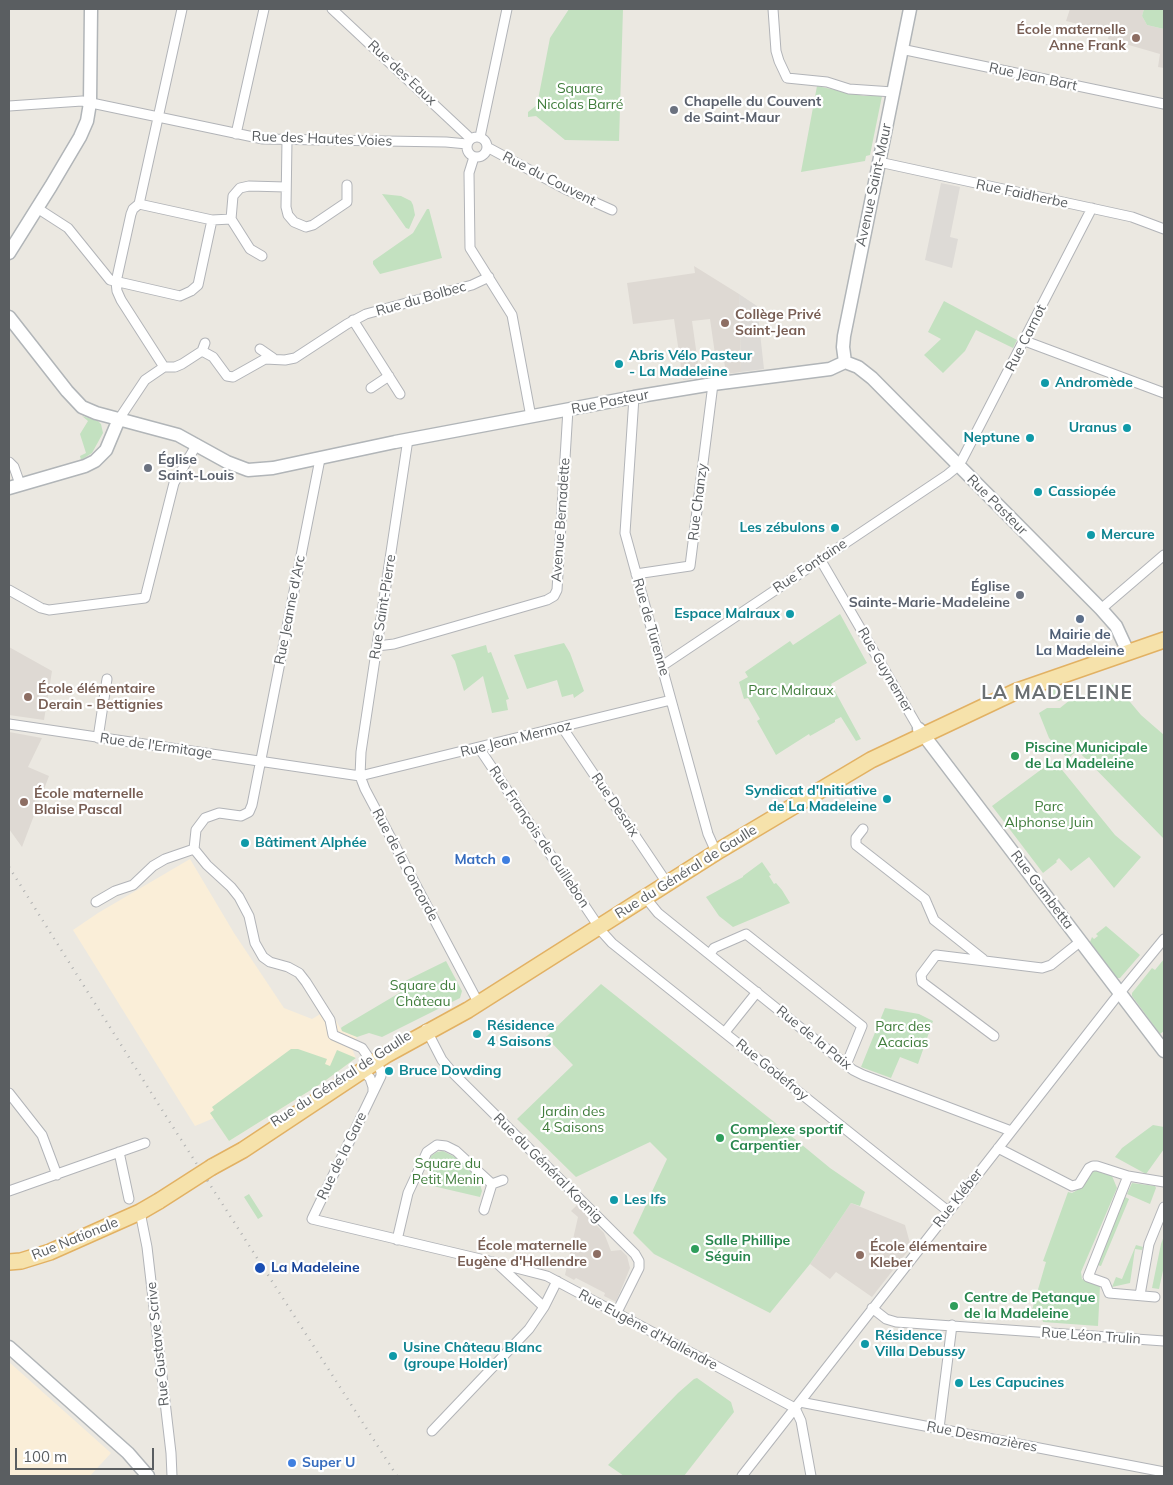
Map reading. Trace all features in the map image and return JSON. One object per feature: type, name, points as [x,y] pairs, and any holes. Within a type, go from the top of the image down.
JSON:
[{"type":"main road","name":"Rue du Général de Gaulle","points":[[140,1212],[212,1167],[289,1111],[426,1029],[503,988],[716,852],[871,760],[921,732],[1016,691],[1164,633]]},
{"type":"main road","name":"Rue du Général de Gaulle","points":[[1127,648],[1164,640]]},
{"type":"main road","name":"Rue du Général de Gaulle","points":[[212,1167],[243,1150],[360,1073],[373,1060]]},
{"type":"main road","name":"Rue Nationale","points":[[9,1262],[22,1261],[50,1252],[140,1212]]},
{"type":"street","points":[[9,252],[83,130],[90,111],[91,9]]},
{"type":"street","points":[[9,462],[16,472],[14,486],[78,468],[95,461],[106,450],[119,419],[145,380],[164,367],[121,300],[116,282],[131,214],[133,209],[139,204],[182,9]]},
{"type":"street","points":[[236,134],[264,9]]},
{"type":"street","name":"Rue des Eaux","points":[[332,9],[473,140]]},
{"type":"street","points":[[473,140],[484,140],[487,147],[486,152],[482,156],[474,157],[468,152],[473,140],[507,9]]},
{"type":"street","points":[[773,9],[778,61],[787,78],[827,82],[849,89],[893,92]]},
{"type":"street","name":"Avenue Saint-Maur","points":[[845,362],[844,336],[910,9]]},
{"type":"street","name":"Rue Jean Bart","points":[[901,49],[1164,104]]},
{"type":"street","name":"Rue des Hautes Voies","points":[[9,106],[76,101],[263,140],[473,140]]},
{"type":"street","points":[[287,140],[286,207],[288,214],[294,222],[306,227],[313,225],[347,202],[347,185]]},
{"type":"street","name":"Rue du Couvent","points":[[487,147],[565,189],[612,210]]},
{"type":"street","points":[[474,157],[469,173],[469,243],[472,252],[510,310],[531,417]]},
{"type":"street","name":"Rue Faidherbe","points":[[879,162],[1132,217],[1164,229]]},
{"type":"street","points":[[262,256],[250,249],[231,219],[233,196],[240,188],[249,186],[286,187]]},
{"type":"street","points":[[139,204],[212,220],[231,219]]},
{"type":"street","points":[[37,208],[68,228],[110,280],[180,296],[191,291],[200,281],[212,220]]},
{"type":"street","name":"Rue Carnot","points":[[958,466],[1092,208]]},
{"type":"street","name":"Rue du Bolbec","points":[[164,367],[178,366],[204,347],[229,378],[233,377],[261,360],[295,358],[353,320],[372,312],[472,285],[489,277]]},
{"type":"street","name":"Rue Pasteur","points":[[9,317],[77,403],[86,409],[178,434],[227,462],[248,470],[273,468],[408,439],[634,397],[713,384],[827,369],[845,362],[858,367],[872,378],[1101,609],[1116,626],[1127,648]]},
{"type":"street","points":[[353,320],[400,394]]},
{"type":"street","points":[[1024,341],[1164,392]]},
{"type":"street","points":[[260,349],[274,358]]},
{"type":"street","points":[[371,388],[389,376]]},
{"type":"street","name":"Rue Chanzy","points":[[636,574],[690,566],[713,384]]},
{"type":"street","name":"Rue de Turenne","points":[[634,397],[624,528],[708,834],[716,852]]},
{"type":"street","name":"Avenue Bernadette","points":[[377,646],[394,644],[547,600],[554,596],[557,590],[568,409]]},
{"type":"street","name":"Rue Saint-Pierre","points":[[360,776],[360,758],[408,439]]},
{"type":"street","points":[[9,590],[41,608],[49,610],[145,598],[174,483],[197,444]]},
{"type":"street","name":"Rue Jeanne d'Arc","points":[[194,849],[196,830],[205,818],[219,813],[241,816],[249,812],[252,805],[320,459]]},
{"type":"street","name":"Rue Fontaine","points":[[662,666],[958,466]]},
{"type":"street","points":[[1101,609],[1164,555]]},
{"type":"street","name":"Rue Guynemer","points":[[820,559],[921,732]]},
{"type":"street","points":[[98,738],[107,679]]},
{"type":"street","name":"Rue Jean Mermoz","points":[[360,776],[671,700]]},
{"type":"street","name":"Rue de l'Ermitage","points":[[9,724],[360,776]]},
{"type":"street","name":"Rue Desaix","points":[[562,728],[667,883]]},
{"type":"street","name":"Rue Gambetta","points":[[921,732],[1164,1051]]},
{"type":"street","name":"Rue François de Guillebon","points":[[479,748],[599,927]]},
{"type":"street","name":"Rue de la Concorde","points":[[360,776],[365,789],[478,1002]]},
{"type":"street","points":[[863,829],[856,838],[856,844],[925,899],[934,920],[984,960]]},
{"type":"street","points":[[96,902],[110,893],[133,885],[160,862],[176,854],[194,849],[239,897],[249,916],[255,943],[263,957],[270,962],[288,967],[299,973],[330,1020],[333,1035],[361,1047],[373,1060]]},
{"type":"street","name":"Rue de la Paix","points":[[645,897],[658,913],[846,1065],[863,1075],[1011,1131]]},
{"type":"street","name":"Rue Godefroy","points":[[599,927],[612,943],[948,1211]]},
{"type":"street","points":[[710,954],[714,948],[746,934],[862,1026],[846,1065]]},
{"type":"street","name":"Rue Kléber","points":[[742,1476],[1120,992],[1164,939]]},
{"type":"street","points":[[994,1036],[922,982],[921,975],[936,955],[1042,968],[1051,965],[1081,942]]},
{"type":"street","points":[[725,1032],[757,992]]},
{"type":"street","name":"Rue du Général Koenig","points":[[426,1029],[446,1067],[631,1250],[639,1261],[637,1272],[616,1314]]},
{"type":"street","name":"Rue de la Gare","points":[[312,1220],[381,1073],[373,1060]]},
{"type":"street","points":[[360,1073],[366,1074],[370,1078],[374,1087],[373,1093]]},
{"type":"street","points":[[9,1093],[42,1135],[57,1174]]},
{"type":"street","points":[[9,1191],[145,1143]]},
{"type":"street","points":[[397,1240],[408,1193],[425,1155],[433,1147],[446,1146],[456,1151],[492,1184]]},
{"type":"street","points":[[998,1148],[1072,1186],[1079,1184],[1089,1168],[1093,1166],[1128,1176],[1164,1182]]},
{"type":"street","points":[[119,1152],[129,1199]]},
{"type":"street","points":[[1128,1176],[1088,1277],[1105,1283],[1109,1293],[1155,1297]]},
{"type":"street","points":[[492,1184],[503,1180]]},
{"type":"street","points":[[484,1210],[492,1184]]},
{"type":"street","points":[[1140,1295],[1149,1244],[1164,1207]]},
{"type":"street","name":"Rue Gustave Scrive","points":[[140,1212],[147,1247],[171,1453],[172,1476]]},
{"type":"street","name":"Rue Eugène d'Hallendre","points":[[312,1220],[542,1274],[616,1314],[797,1405]]},
{"type":"street","points":[[497,1263],[544,1307]]},
{"type":"street","points":[[432,1431],[524,1335],[544,1307],[557,1281]]},
{"type":"street","name":"Rue Léon Trulin","points":[[872,1308],[880,1315],[892,1321],[1164,1341]]},
{"type":"street","points":[[939,1428],[952,1325]]},
{"type":"street","points":[[9,1347],[128,1453],[158,1476]]},
{"type":"street","points":[[797,1405],[811,1476]]},
{"type":"street","name":"Rue Desmazières","points":[[797,1405],[939,1428],[1164,1472]]},
{"type":"street","points":[[128,1453],[148,1476]]},
{"type":"shaded area","name":"École maternelle Anne Frank","points":[[1070,9],[1144,9],[1142,16],[1147,25],[1164,29],[1164,68],[1158,67],[1160,54],[1108,39],[1109,32],[1066,21]]},
{"type":"shaded area","points":[[941,183],[960,187],[950,237],[958,239],[952,268],[925,260]]},
{"type":"shaded area","name":"Collège Privé Saint-Jean","points":[[694,266],[739,294],[741,372],[726,374],[723,353],[715,354],[710,319],[692,321],[700,378],[683,380],[674,319],[633,324],[627,283],[695,273]]},
{"type":"shaded area","points":[[739,294],[757,306],[764,369],[741,372]]},
{"type":"shaded area","name":"École élémentaire Derain - Bettignies","points":[[9,647],[52,671],[44,720],[9,715]]},
{"type":"shaded area","name":"École maternelle Blaise Pascal","points":[[9,732],[42,738],[28,767],[49,776],[22,847],[9,829]]},
{"type":"shaded area","points":[[190,859],[234,933],[284,1008],[312,1019],[329,1009],[342,1031],[357,1037],[352,1049],[356,1058],[322,1083],[229,1141],[214,1118],[195,1126],[73,930],[98,913]]},
{"type":"shaded area","name":"École élémentaire Kleber","points":[[851,1203],[905,1225],[911,1247],[872,1297],[836,1272],[830,1279],[810,1264]]},
{"type":"shaded area","name":"École maternelle Eugène d'Hallendre","points":[[577,1205],[604,1233],[611,1251],[621,1250],[627,1256],[630,1268],[616,1302],[604,1296],[605,1293],[576,1278],[574,1280],[565,1275],[578,1217],[571,1211]]},
{"type":"shaded area","points":[[9,1362],[111,1453],[90,1476],[9,1476]]},
{"type":"green space","name":"Square Nicolas Barré","points":[[569,9],[623,9],[619,141],[565,140],[536,116],[528,117],[528,112],[537,105],[550,38]]},
{"type":"green space","points":[[1144,9],[1164,9],[1164,29],[1147,25],[1142,16]]},
{"type":"green space","points":[[817,86],[864,96],[882,96],[870,155],[866,156],[865,161],[801,172]]},
{"type":"green space","points":[[382,194],[401,196],[411,201],[415,215],[409,229],[406,228]]},
{"type":"green space","points":[[427,209],[429,209],[442,258],[380,274],[373,261],[413,233]]},
{"type":"green space","points":[[944,301],[1017,340],[1013,348],[976,330],[965,351],[943,373],[924,355],[941,339],[928,332]]},
{"type":"green space","points":[[82,416],[98,421],[101,424],[103,433],[92,453],[81,460],[80,456],[86,453],[80,434],[88,421]]},
{"type":"green space","name":"Parc Malraux","points":[[840,614],[867,663],[831,684],[861,739],[856,741],[841,717],[776,755],[757,721],[760,719],[748,698],[744,699],[739,682],[748,677],[745,672],[790,641],[793,645]]},
{"type":"green space","points":[[564,643],[570,653],[584,691],[574,698],[573,694],[562,697],[557,680],[527,689],[514,655]]},
{"type":"green space","points":[[486,645],[488,653],[491,652],[509,699],[506,700],[508,710],[492,713],[483,676],[464,691],[455,661],[451,655]]},
{"type":"green space","points":[[1115,684],[1141,715],[1164,735],[1164,839],[1077,750],[1067,758],[1049,738],[1039,713],[1047,708],[1060,708],[1070,700]]},
{"type":"green space","points":[[1054,687],[1060,687],[1064,694],[1060,701],[1054,701],[1050,697],[1050,691]]},
{"type":"green space","name":"Parc Alphonse Juin","points":[[1054,760],[1115,835],[1141,857],[1114,888],[1089,857],[1071,871],[1059,858],[1057,862],[1043,873],[992,806]]},
{"type":"green space","points":[[762,862],[771,875],[769,876],[774,884],[776,883],[782,890],[790,903],[733,927],[719,916],[706,897],[743,877]]},
{"type":"green space","points":[[1106,926],[1140,955],[1120,978],[1117,978],[1090,942],[1092,937],[1094,939],[1098,936],[1096,934]]},
{"type":"green space","points":[[1164,959],[1164,1031],[1160,1034],[1132,996],[1132,993],[1152,968],[1155,970]]},
{"type":"green space","name":"Square du Château","points":[[446,961],[462,991],[460,998],[382,1037],[369,1033],[357,1037],[342,1031],[342,1027],[401,992],[397,985]]},
{"type":"green space","name":"Complexe sportif Carpentier","points":[[601,984],[830,1168],[865,1192],[860,1206],[851,1203],[810,1264],[770,1313],[654,1254],[633,1233],[667,1159],[650,1142],[576,1177],[517,1119],[573,1065],[546,1037]]},
{"type":"green space","name":"Parc des Acacias","points":[[885,1008],[919,1014],[933,1021],[918,1064],[900,1057],[891,1078],[861,1067]]},
{"type":"green space","points":[[291,1049],[298,1049],[327,1059],[325,1064],[330,1066],[337,1050],[356,1058],[322,1083],[229,1141],[210,1113],[214,1110],[212,1107]]},
{"type":"green space","points":[[1153,1125],[1164,1127],[1164,1149],[1146,1174],[1115,1157],[1122,1148]]},
{"type":"green space","name":"Square du Petit Menin","points":[[443,1151],[457,1158],[478,1178],[482,1191],[480,1197],[420,1183],[422,1179],[427,1181],[431,1172],[426,1169],[431,1156]]},
{"type":"green space","points":[[1093,1170],[1112,1176],[1117,1188],[1081,1272],[1082,1279],[1100,1286],[1098,1326],[1043,1322],[1042,1318],[1030,1317],[1046,1262],[1043,1261],[1068,1192],[1072,1193],[1081,1188]]},
{"type":"green space","points":[[1132,1183],[1155,1186],[1150,1204],[1127,1194]]},
{"type":"green space","points":[[249,1194],[263,1216],[258,1219],[244,1197]]},
{"type":"green space","points":[[1125,1197],[1129,1199],[1101,1266],[1097,1265]]},
{"type":"green space","points":[[1164,1236],[1164,1266],[1159,1289],[1152,1288],[1161,1244]]},
{"type":"green space","points":[[1136,1245],[1143,1247],[1142,1250],[1135,1249],[1130,1283],[1112,1287],[1116,1277],[1122,1279]]},
{"type":"green space","points":[[697,1378],[731,1402],[734,1412],[684,1476],[624,1476],[608,1465],[678,1393]]},
{"type":"railway","points":[[9,867],[397,1476]]},
{"type":"place","name":"École maternelle Anne Frank","points":[[1136,38]]},
{"type":"place","name":"Chapelle du Couvent de Saint-Maur","points":[[674,110]]},
{"type":"place","name":"Collège Privé Saint-Jean","points":[[725,323]]},
{"type":"place","name":"Abris Vélo Pasteur - La Madeleine","points":[[619,364]]},
{"type":"place","name":"Andromède","points":[[1045,383]]},
{"type":"place","name":"Uranus","points":[[1127,428]]},
{"type":"place","name":"Neptune","points":[[1030,438]]},
{"type":"place","name":"Église Saint-Louis","points":[[148,468]]},
{"type":"place","name":"Cassiopée","points":[[1038,492]]},
{"type":"place","name":"Les zébulons","points":[[835,528]]},
{"type":"place","name":"Mercure","points":[[1091,535]]},
{"type":"place","name":"Église Sainte-Marie-Madeleine","points":[[1020,595]]},
{"type":"place","name":"Espace Malraux","points":[[790,614]]},
{"type":"place","name":"Mairie de La Madeleine","points":[[1080,619]]},
{"type":"place","name":"École élémentaire Derain - Bettignies","points":[[28,697]]},
{"type":"place","name":"Piscine Municipale de La Madeleine","points":[[1015,756]]},
{"type":"place","name":"Syndicat d'Initiative de La Madeleine","points":[[887,799]]},
{"type":"place","name":"École maternelle Blaise Pascal","points":[[24,802]]},
{"type":"place","name":"Bâtiment Alphée","points":[[245,843]]},
{"type":"place","name":"Match","points":[[506,860]]},
{"type":"place","name":"Résidence 4 Saisons","points":[[477,1034]]},
{"type":"place","name":"Bruce Dowding","points":[[389,1071]]},
{"type":"place","name":"Complexe sportif Carpentier","points":[[720,1138]]},
{"type":"place","name":"Les Ifs","points":[[614,1200]]},
{"type":"place","name":"Salle Phillipe Séguin","points":[[695,1249]]},
{"type":"place","name":"École maternelle Eugène d'Hallendre","points":[[597,1254]]},
{"type":"place","name":"École élémentaire Kleber","points":[[860,1255]]},
{"type":"place","name":"La Madeleine","points":[[260,1268]]},
{"type":"place","name":"Centre de Petanque de la Madeleine","points":[[954,1306]]},
{"type":"place","name":"Résidence Villa Debussy","points":[[865,1344]]},
{"type":"place","name":"Usine Château Blanc (groupe Holder)","points":[[393,1356]]},
{"type":"place","name":"Les Capucines","points":[[959,1383]]},
{"type":"place","name":"Super U","points":[[292,1463]]},
{"type":"district","name":"LA MADELEINE","points":[[1057,693]]},
{"type":"park label","name":"Jardin des 4 Saisons","points":[[573,1120]]}]
